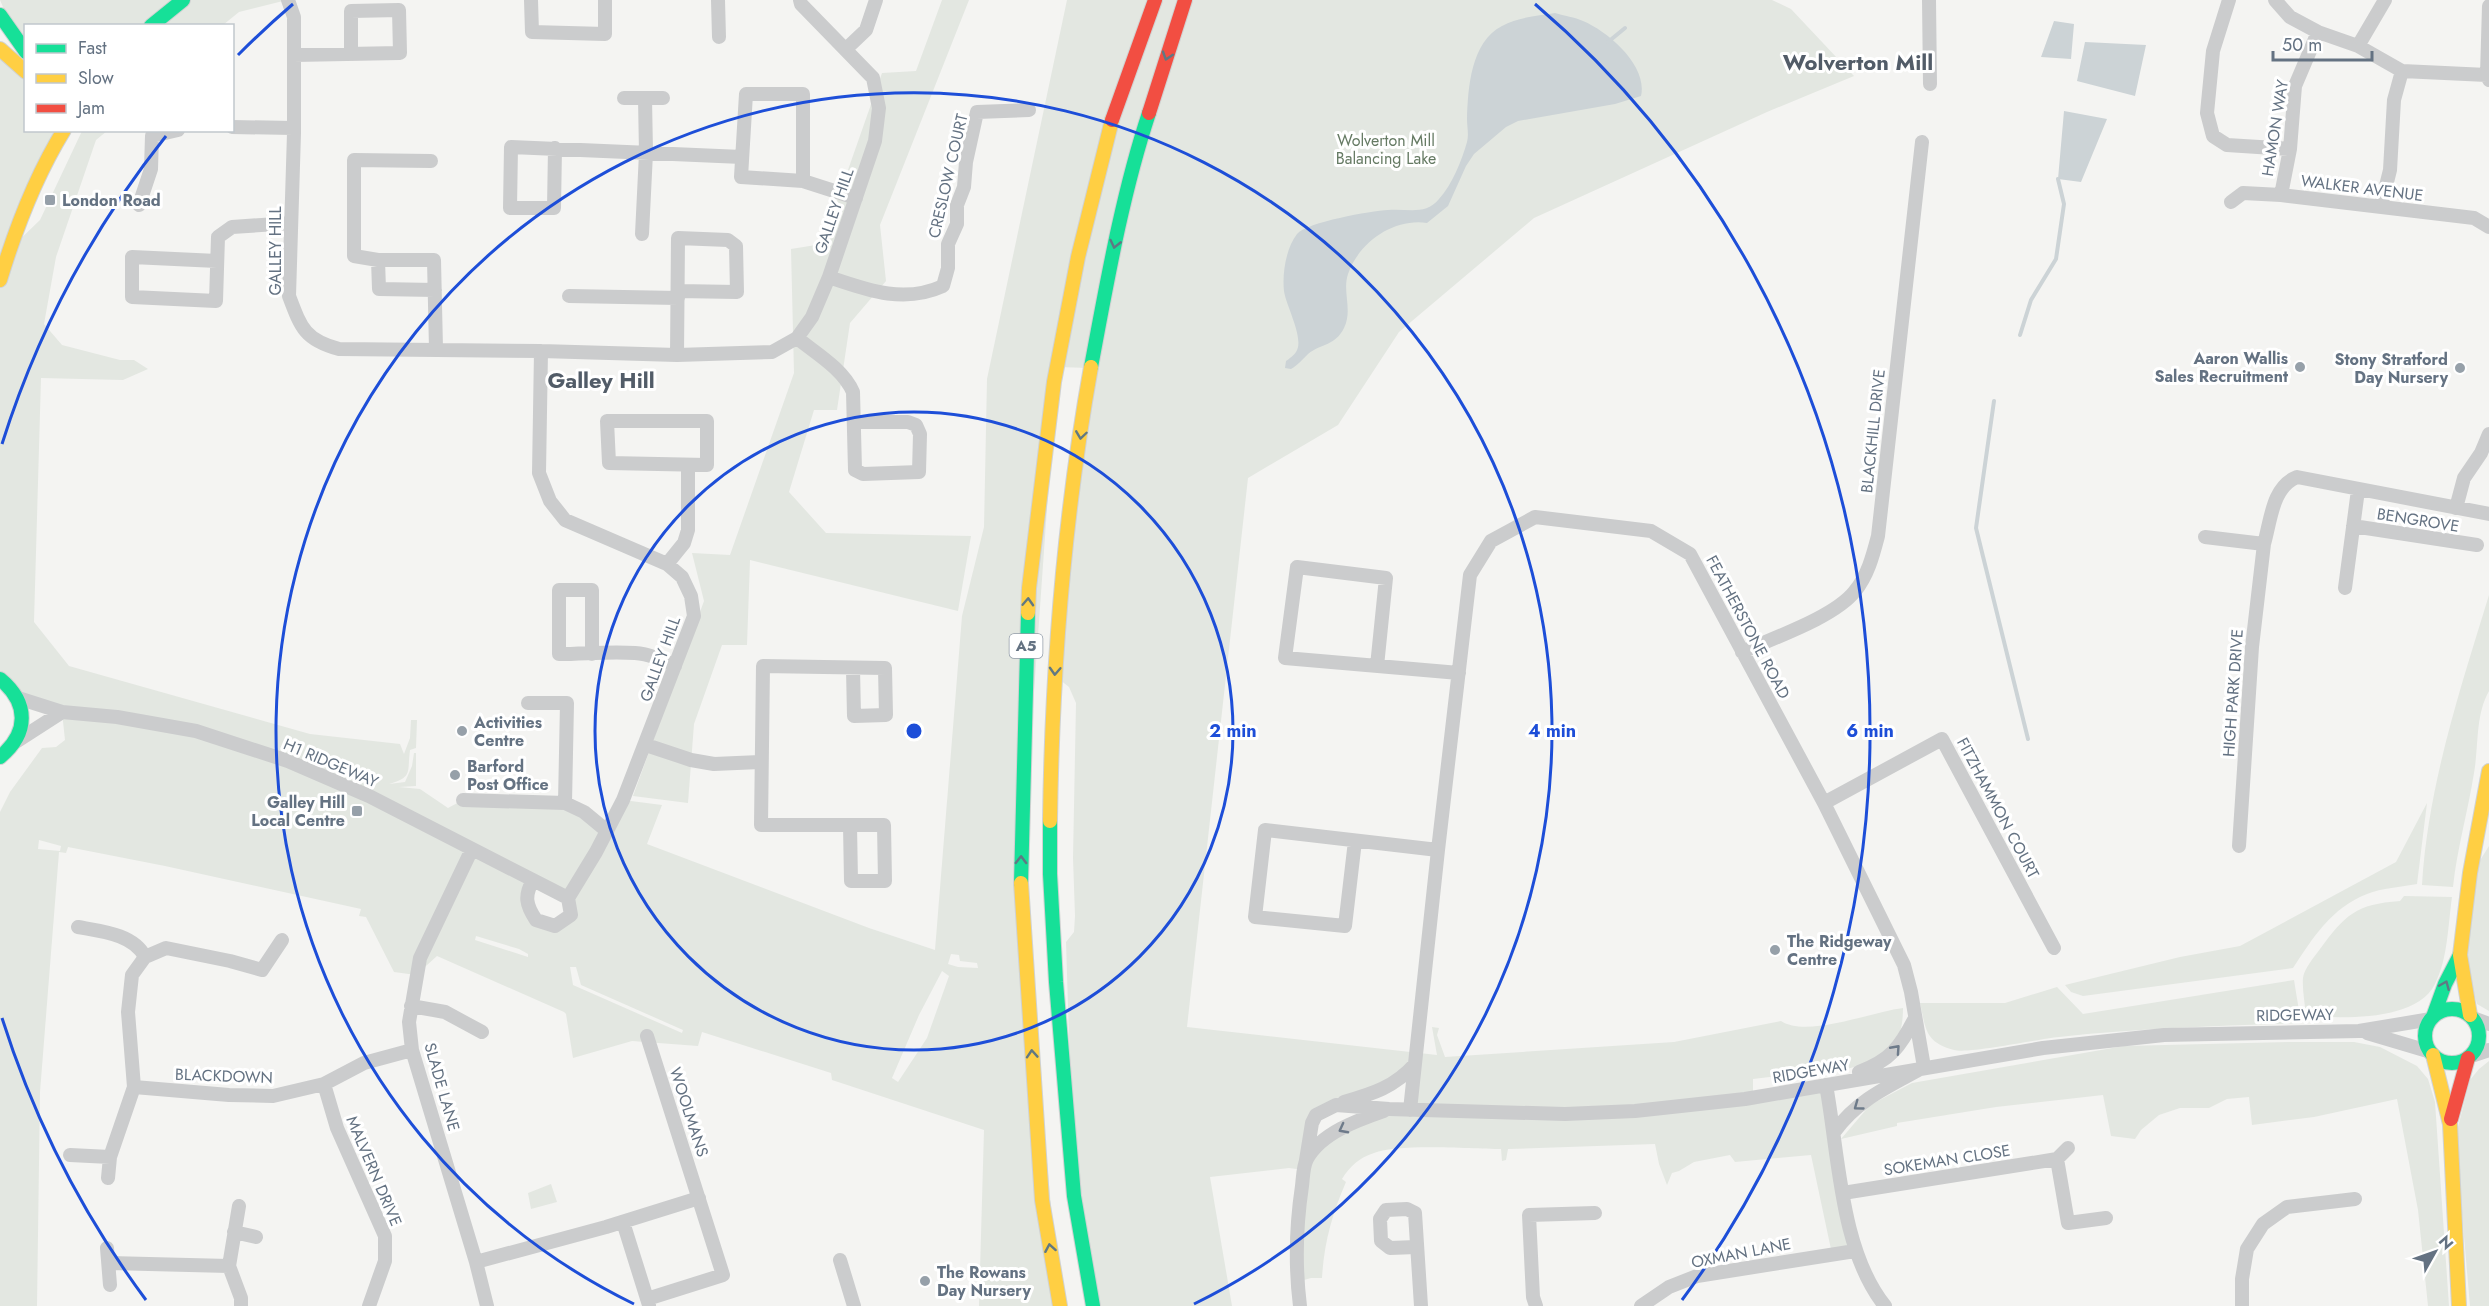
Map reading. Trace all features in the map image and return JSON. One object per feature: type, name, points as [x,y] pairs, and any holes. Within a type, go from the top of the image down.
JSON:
[{"type":"main road","points":[[153,24],[183,0]]},
{"type":"main road","name":"A5","points":[[1060,1306],[1042,1200],[1022,887],[1025,672],[1029,588],[1054,382],[1078,257],[1108,130],[1155,0]]},
{"type":"main road","name":"A5","points":[[1093,1306],[1074,1196],[1056,982],[1050,874],[1051,758],[1060,589],[1086,396],[1107,281],[1140,139],[1185,0]]},
{"type":"main road","points":[[0,15],[24,49]]},
{"type":"main road","points":[[0,49],[24,70]]},
{"type":"main road","points":[[0,280],[18,220],[41,170],[63,132]]},
{"type":"main road","points":[[0,678],[18,698],[23,716],[17,741],[1,758]]},
{"type":"main road","points":[[2471,1017],[2460,955],[2470,873],[2489,771]]},
{"type":"main road","points":[[2459,1306],[2450,1124],[2432,1054],[2425,1036],[2445,984],[2460,955]]},
{"type":"main road","points":[[2432,1018],[2439,1012],[2455,1009],[2471,1017],[2477,1025],[2479,1041],[2470,1057],[2450,1124]]},
{"type":"main road","points":[[2432,1054],[2439,1060],[2454,1063],[2470,1057]]},
{"type":"street","name":"GALLEY HILL","points":[[288,0],[294,16],[289,296],[298,321],[308,337],[321,344],[339,348],[677,355],[772,352],[797,338],[812,317],[829,277],[875,141],[879,108],[873,78],[801,4],[800,0]]},
{"type":"street","points":[[531,0],[532,32],[604,34],[605,0]]},
{"type":"street","points":[[718,0],[718,37]]},
{"type":"street","points":[[846,49],[866,30],[876,0]]},
{"type":"street","points":[[1929,0],[1930,84]]},
{"type":"street","points":[[2229,0],[2213,51],[2207,113],[2212,136],[2227,145],[2290,149]]},
{"type":"street","points":[[2275,0],[2290,17],[2318,32],[2358,46],[2403,70],[2488,77],[2489,6]]},
{"type":"street","points":[[2358,46],[2385,0]]},
{"type":"street","points":[[294,55],[351,54],[400,53],[399,10],[351,11],[351,54]]},
{"type":"street","name":"HAMON WAY","points":[[2281,195],[2290,149],[2295,86],[2318,32]]},
{"type":"street","points":[[2380,206],[2390,170],[2394,100],[2403,70]]},
{"type":"street","points":[[803,181],[803,94],[746,94],[741,177],[803,181],[856,198]]},
{"type":"street","points":[[624,98],[663,98]]},
{"type":"street","points":[[642,234],[646,153],[645,98]]},
{"type":"street","name":"CRESLOW COURT","points":[[829,277],[888,294],[926,294],[943,286],[948,268],[948,244],[957,224],[957,205],[964,187],[966,162],[977,112],[1029,110]]},
{"type":"street","points":[[234,127],[293,128]]},
{"type":"street","points":[[139,205],[151,169],[153,136],[170,132]]},
{"type":"street","name":"BLACKHILL DRIVE","points":[[1742,652],[1836,609],[1854,593],[1865,577],[1878,536],[1922,142]]},
{"type":"street","points":[[555,148],[555,208],[510,208],[510,147],[555,148],[742,157]]},
{"type":"street","points":[[431,161],[354,160],[354,256],[378,260],[434,260],[436,350]]},
{"type":"street","name":"WALKER AVENUE","points":[[2231,202],[2243,193],[2281,195],[2474,218],[2488,223]]},
{"type":"street","points":[[217,261],[132,257],[132,297],[216,301],[218,237],[232,227],[291,223]]},
{"type":"street","points":[[569,296],[678,295],[737,292],[736,246],[728,240],[678,238],[678,295],[677,355]]},
{"type":"street","points":[[378,260],[379,289],[435,290]]},
{"type":"street","points":[[797,338],[835,369],[850,385],[853,393],[855,470],[863,474],[919,472],[920,434],[916,425],[908,422],[854,422]]},
{"type":"street","name":"GALLEY HILL","points":[[533,880],[526,891],[527,906],[536,920],[555,926],[571,915],[568,898],[608,831],[623,800],[694,616],[687,586],[682,577],[667,564],[565,520],[550,501],[539,473],[541,351]]},
{"type":"street","points":[[608,421],[707,421],[707,465],[688,466],[609,463],[608,421]]},
{"type":"street","points":[[2456,508],[2464,478],[2481,453],[2489,435]]},
{"type":"street","points":[[667,564],[684,543],[688,530],[688,466]]},
{"type":"street","name":"HIGH PARK DRIVE","points":[[2239,846],[2253,647],[2264,544],[2278,490],[2297,477],[2486,514]]},
{"type":"street","name":"BENGROVE","points":[[2345,588],[2358,490]]},
{"type":"street","name":"FEATHERSTONE ROAD","points":[[1410,1110],[1470,575],[1491,541],[1535,517],[1651,531],[1690,554],[1824,802],[1904,965],[1924,1067]]},
{"type":"street","name":"BENGROVE","points":[[2353,526],[2477,545]]},
{"type":"street","points":[[2205,537],[2264,544]]},
{"type":"street","points":[[1377,666],[1386,578],[1297,567],[1285,658],[1377,666],[1459,673]]},
{"type":"street","points":[[592,654],[592,590],[559,590],[559,654],[592,654],[635,653],[652,656],[675,666]]},
{"type":"street","points":[[850,825],[851,881],[885,881],[884,825],[850,825],[761,825],[760,762],[763,666],[853,669]]},
{"type":"street","name":"H1 RIDGEWAY","points":[[18,698],[62,712],[117,717],[196,731],[288,761],[391,808],[568,898]]},
{"type":"street","points":[[528,703],[567,703],[565,803]]},
{"type":"street","points":[[17,741],[62,712]]},
{"type":"street","name":"FITZHAMMON COURT","points":[[1824,802],[1942,739],[2054,948]]},
{"type":"street","points":[[646,745],[691,760],[714,764],[760,762]]},
{"type":"street","points":[[463,801],[565,803],[584,812],[608,831]]},
{"type":"street","points":[[1356,841],[1345,926],[1255,917],[1265,830],[1438,850]]},
{"type":"street","name":"SLADE LANE","points":[[472,849],[420,958],[409,1022],[412,1050],[476,1262],[487,1306]]},
{"type":"street","points":[[78,927],[129,940],[142,951],[145,957]]},
{"type":"street","points":[[257,983],[262,969],[282,940]]},
{"type":"street","points":[[108,1178],[110,1157],[134,1087],[128,1012],[132,975],[145,957],[166,948],[262,969]]},
{"type":"street","points":[[411,1006],[445,1012],[482,1032]]},
{"type":"street","points":[[2471,1017],[2489,1024]]},
{"type":"street","points":[[1886,1306],[1874,1292],[1855,1251],[1843,1193],[1826,1085],[1879,1065],[1902,1043],[1916,1018]]},
{"type":"street","name":"RIDGEWAY","points":[[1336,1105],[1389,1110],[1565,1114],[1635,1111],[1766,1096],[2043,1048],[2164,1035],[2359,1031],[2432,1018]]},
{"type":"street","name":"RIDGEWAY","points":[[2359,1031],[2432,1054]]},
{"type":"street","name":"WOOLMANS","points":[[623,1222],[648,1302],[723,1275],[648,1036]]},
{"type":"street","name":"BLACKDOWN","points":[[134,1087],[229,1095],[273,1096],[324,1084],[364,1063],[412,1050]]},
{"type":"street","points":[[2470,1057],[2489,1050]]},
{"type":"street","points":[[1300,1306],[1297,1282],[1298,1214],[1312,1123],[1316,1115],[1336,1105],[1387,1088],[1407,1073],[1414,1064]]},
{"type":"street","points":[[1834,1131],[1848,1113],[1857,1106],[1924,1067]]},
{"type":"street","name":"MALVERN DRIVE","points":[[324,1084],[337,1128],[385,1236],[385,1262],[369,1306]]},
{"type":"street","points":[[1306,1161],[1315,1148],[1334,1134],[1356,1122],[1389,1110]]},
{"type":"street","points":[[2068,1148],[2057,1159],[2068,1223],[2106,1218]]},
{"type":"street","points":[[70,1155],[110,1157]]},
{"type":"street","name":"SOKEMAN CLOSE","points":[[1843,1193],[2057,1159]]},
{"type":"street","points":[[476,1262],[623,1222],[699,1198]]},
{"type":"street","points":[[2242,1306],[2242,1279],[2247,1249],[2263,1224],[2287,1207],[2355,1199]]},
{"type":"street","points":[[239,1206],[229,1266],[241,1298],[241,1306]]},
{"type":"street","points":[[1536,1306],[1533,1297],[1529,1215],[1595,1213]]},
{"type":"street","points":[[234,1232],[256,1238]]},
{"type":"street","points":[[107,1248],[110,1285]]},
{"type":"street","points":[[1416,1248],[1421,1306]]},
{"type":"street","name":"OXMAN LANE","points":[[1641,1306],[1670,1287],[1697,1276],[1855,1251]]},
{"type":"street","points":[[840,1260],[854,1306]]},
{"type":"street","points":[[109,1263],[229,1266]]},
{"type":"green space","points":[[0,0],[287,0],[239,12],[224,24],[24,24],[24,41],[6,14]]},
{"type":"green space","points":[[942,0],[969,0],[880,225],[886,281],[850,323],[837,410],[814,410],[789,492],[826,533],[971,536],[958,611],[750,560],[747,645],[722,645],[694,724],[688,803],[633,796],[704,601],[692,553],[730,555],[794,373],[791,249],[822,244],[882,73],[916,71]]},
{"type":"green space","name":"Wolverton Mill Balancing Lake","points":[[1067,0],[1772,0],[1791,9],[1854,76],[1767,112],[1534,218],[1399,332],[1338,425],[1248,478],[1187,1027],[1437,1055],[1432,1027],[1439,1028],[1437,1035],[1445,1057],[1674,1042],[1781,1021],[1807,1027],[1823,1025],[1903,1008],[1898,1039],[1892,1048],[1871,1061],[1839,1071],[1780,1081],[1778,1076],[1753,1079],[1753,1095],[1826,1085],[1855,1251],[1832,1254],[1811,1155],[1735,1162],[1730,1155],[1694,1162],[1672,1173],[1667,1185],[1655,1144],[1508,1149],[1506,1160],[1502,1161],[1501,1149],[1400,1148],[1364,1157],[1352,1166],[1342,1179],[1346,1182],[1330,1229],[1322,1278],[1297,1282],[1304,1170],[1289,1168],[1210,1177],[1232,1306],[1093,1306],[1074,1196],[1066,942],[1074,932],[1075,916],[1073,858],[1076,703],[1069,687],[1055,676],[1090,368],[1057,367],[1021,876],[1060,1306],[979,1306],[984,1130],[832,1080],[831,1073],[702,1032],[698,1046],[632,1041],[573,1058],[564,1012],[437,956],[416,975],[394,972],[366,917],[359,916],[361,909],[68,847],[66,853],[59,852],[40,1092],[37,1306],[0,1306],[0,812],[10,792],[42,748],[56,747],[65,740],[62,712],[18,698],[0,676],[0,57],[24,77],[24,132],[57,132],[10,249],[40,220],[82,132],[106,132],[96,140],[56,257],[44,324],[62,345],[120,360],[134,360],[148,369],[123,380],[41,378],[34,622],[69,666],[310,734],[400,744],[404,754],[410,738],[411,720],[417,720],[416,748],[410,750],[407,773],[402,779],[389,784],[405,782],[412,766],[414,753],[416,753],[416,786],[399,787],[420,789],[448,808],[463,800],[553,804],[607,830],[623,800],[662,805],[647,844],[869,928],[935,950],[962,616],[984,527],[987,379]],"holes":[[[39,840],[61,846],[60,851],[38,849]],[[533,880],[568,898],[571,915],[555,926],[536,920],[527,891]],[[476,936],[519,949],[528,954],[528,957],[475,940]],[[951,954],[959,955],[960,961],[977,963],[978,968],[948,964]],[[570,967],[576,967],[581,985],[683,1030],[682,1033],[573,985]],[[942,971],[949,976],[927,1038],[898,1082],[892,1078],[919,1015]],[[1407,1073],[1410,1110],[1356,1122],[1306,1159],[1309,1133],[1329,1107]]]},
{"type":"green space","points":[[2489,595],[2489,691],[2481,710],[2474,773],[2453,887],[2422,885],[2425,848],[2438,774]]},
{"type":"green space","points":[[2427,803],[2417,884],[2373,892],[2343,907],[2324,925],[2293,968],[2083,996],[2071,992],[2065,985],[2180,957],[2240,946],[2396,862]]},
{"type":"green space","points":[[2489,846],[2489,1011],[2477,1004],[2464,957],[2474,870]]},
{"type":"green space","points":[[2404,896],[2452,897],[2443,963],[2435,984],[2426,996],[2412,1005],[2377,1015],[2306,1016],[2304,974],[2329,937],[2353,913],[2372,905],[2400,901]]},
{"type":"green space","points":[[2294,980],[2301,1023],[2119,1031],[1962,1051],[1944,1047],[1932,1039],[1926,1028],[1920,1003],[2005,1003],[2057,987],[2083,1014]]},
{"type":"green space","points":[[2354,1042],[2380,1047],[2417,1066],[2428,1079],[2435,1102],[2449,1306],[2428,1306],[2418,1210],[2397,1099],[2314,1117],[2252,1125],[2249,1097],[2227,1099],[2209,1108],[2180,1108],[2159,1115],[2141,1130],[2135,1139],[2111,1136],[2103,1095],[1996,1107],[1897,1123],[1897,1126],[1841,1139],[1870,1105],[1912,1083],[2124,1046]]},
{"type":"green space","points":[[2489,1061],[2489,1306],[2470,1306],[2457,1155],[2458,1127],[2470,1080]]},
{"type":"green space","points":[[551,1184],[557,1202],[531,1209],[528,1193]]},
{"type":"shaded area","points":[[1555,13],[1577,18],[1615,42],[1633,62],[1639,73],[1642,85],[1641,96],[1615,104],[1518,121],[1506,127],[1474,154],[1448,206],[1427,223],[1402,224],[1369,242],[1353,262],[1348,274],[1346,288],[1348,314],[1340,334],[1332,341],[1313,350],[1291,369],[1285,368],[1286,361],[1295,353],[1298,346],[1297,331],[1284,291],[1284,269],[1297,234],[1313,225],[1340,218],[1380,211],[1422,209],[1434,204],[1452,180],[1465,149],[1468,136],[1470,80],[1473,66],[1484,43],[1492,33],[1508,23]]},
{"type":"shaded area","points":[[2054,21],[2074,24],[2071,59],[2041,57]]},
{"type":"shaded area","points":[[2085,42],[2146,45],[2135,96],[2077,81]]},
{"type":"shaded area","points":[[2064,111],[2107,119],[2081,182],[2058,179]]},
{"type":"waterway","points":[[1608,42],[1625,28]]},
{"type":"waterway","points":[[2020,335],[2031,300],[2056,259],[2064,204],[2058,179]]},
{"type":"waterway","points":[[1994,401],[1976,528],[2028,739]]},
{"type":"traffic: fast","points":[[153,24],[183,0]]},
{"type":"traffic: fast","points":[[0,15],[24,49]]},
{"type":"traffic: fast","points":[[1091,367],[1123,207],[1149,113]]},
{"type":"traffic: fast","points":[[1021,883],[1028,613]]},
{"type":"traffic: fast","points":[[0,679],[10,688],[16,698],[22,718],[16,738],[10,748],[0,757]]},
{"type":"traffic: fast","points":[[1050,821],[1050,874],[1056,982],[1074,1196],[1093,1306]]},
{"type":"traffic: fast","points":[[2433,1017],[2445,984],[2460,955]]},
{"type":"traffic: fast","points":[[2447,1009],[2457,1009],[2467,1013],[2475,1021],[2479,1036],[2475,1051],[2467,1059],[2457,1063],[2447,1063],[2437,1059],[2429,1051],[2425,1041],[2425,1031],[2429,1021],[2437,1013],[2447,1009]]},
{"type":"traffic: slow","points":[[0,49],[24,70]]},
{"type":"traffic: slow","points":[[1028,613],[1029,588],[1054,382],[1078,257],[1112,120]]},
{"type":"traffic: slow","points":[[0,280],[27,203],[63,132]]},
{"type":"traffic: slow","points":[[1050,821],[1053,707],[1061,593],[1073,480],[1091,367]]},
{"type":"traffic: slow","points":[[2470,1015],[2460,955],[2470,873],[2489,771]]},
{"type":"traffic: slow","points":[[1021,883],[1042,1200],[1060,1306]]},
{"type":"traffic: slow","points":[[2433,1055],[2450,1124],[2459,1306]]},
{"type":"traffic: jam","points":[[1112,120],[1155,0]]},
{"type":"traffic: jam","points":[[1149,113],[1185,0]]},
{"type":"traffic: jam","points":[[2451,1119],[2468,1058]]},
{"type":"place","name":"London Road","points":[[50,200]]},
{"type":"place","name":"Aaron Wallis Sales Recruitment","points":[[2300,367]]},
{"type":"place","name":"Stony Stratford Day Nursery","points":[[2460,368]]},
{"type":"place","name":"Activities Centre","points":[[462,731]]},
{"type":"place","name":"Barford Post Office","points":[[455,775]]},
{"type":"place","name":"Galley Hill Local Centre","points":[[357,811]]},
{"type":"place","name":"The Ridgeway Centre","points":[[1775,950]]},
{"type":"place","name":"The Rowans Day Nursery","points":[[925,1281]]},
{"type":"district","name":"Wolverton Mill","points":[[1858,62]]},
{"type":"district","name":"Galley Hill","points":[[601,380]]}]
